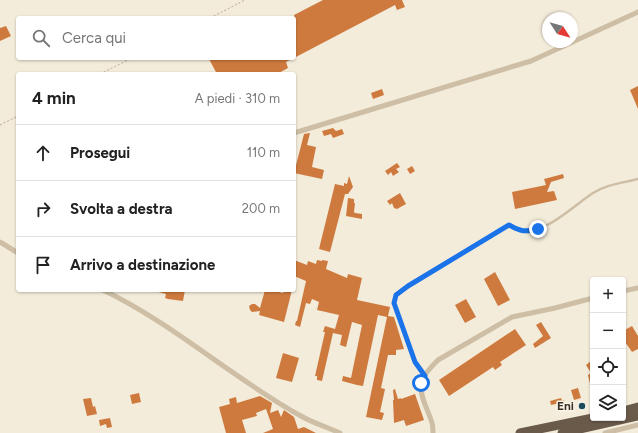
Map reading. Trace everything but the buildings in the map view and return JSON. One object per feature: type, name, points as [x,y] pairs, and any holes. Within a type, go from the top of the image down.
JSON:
[{"type":"highway","points":[[626,410],[638,407]]},
{"type":"highway","points":[[562,433],[638,416]]},
{"type":"highway","points":[[520,433],[590,419]]},
{"type":"street","points":[[296,132],[531,61],[638,12]]},
{"type":"street","points":[[0,242],[16,252]]},
{"type":"street","points":[[626,290],[638,288]]},
{"type":"street","points":[[107,292],[145,312],[232,372],[301,416],[340,433]]},
{"type":"street","points":[[433,433],[431,420],[426,410],[423,398],[421,383],[438,360],[512,317],[590,299]]},
{"type":"street","points":[[605,433],[638,425]]},
{"type":"lane","points":[[425,376],[415,362],[394,303],[396,295],[401,290],[509,225],[526,232],[538,229],[563,215],[606,186],[638,179]]},
{"type":"path","points":[[214,16],[245,0]]},
{"type":"path","points":[[104,72],[128,60]]},
{"type":"path","points":[[0,125],[16,117]]},
{"type":"place","name":"Eni","points":[[582,406]]},
{"type":"route","points":[[421,383],[425,376],[415,362],[394,303],[396,295],[401,290],[509,225],[526,232],[538,229]]}]
